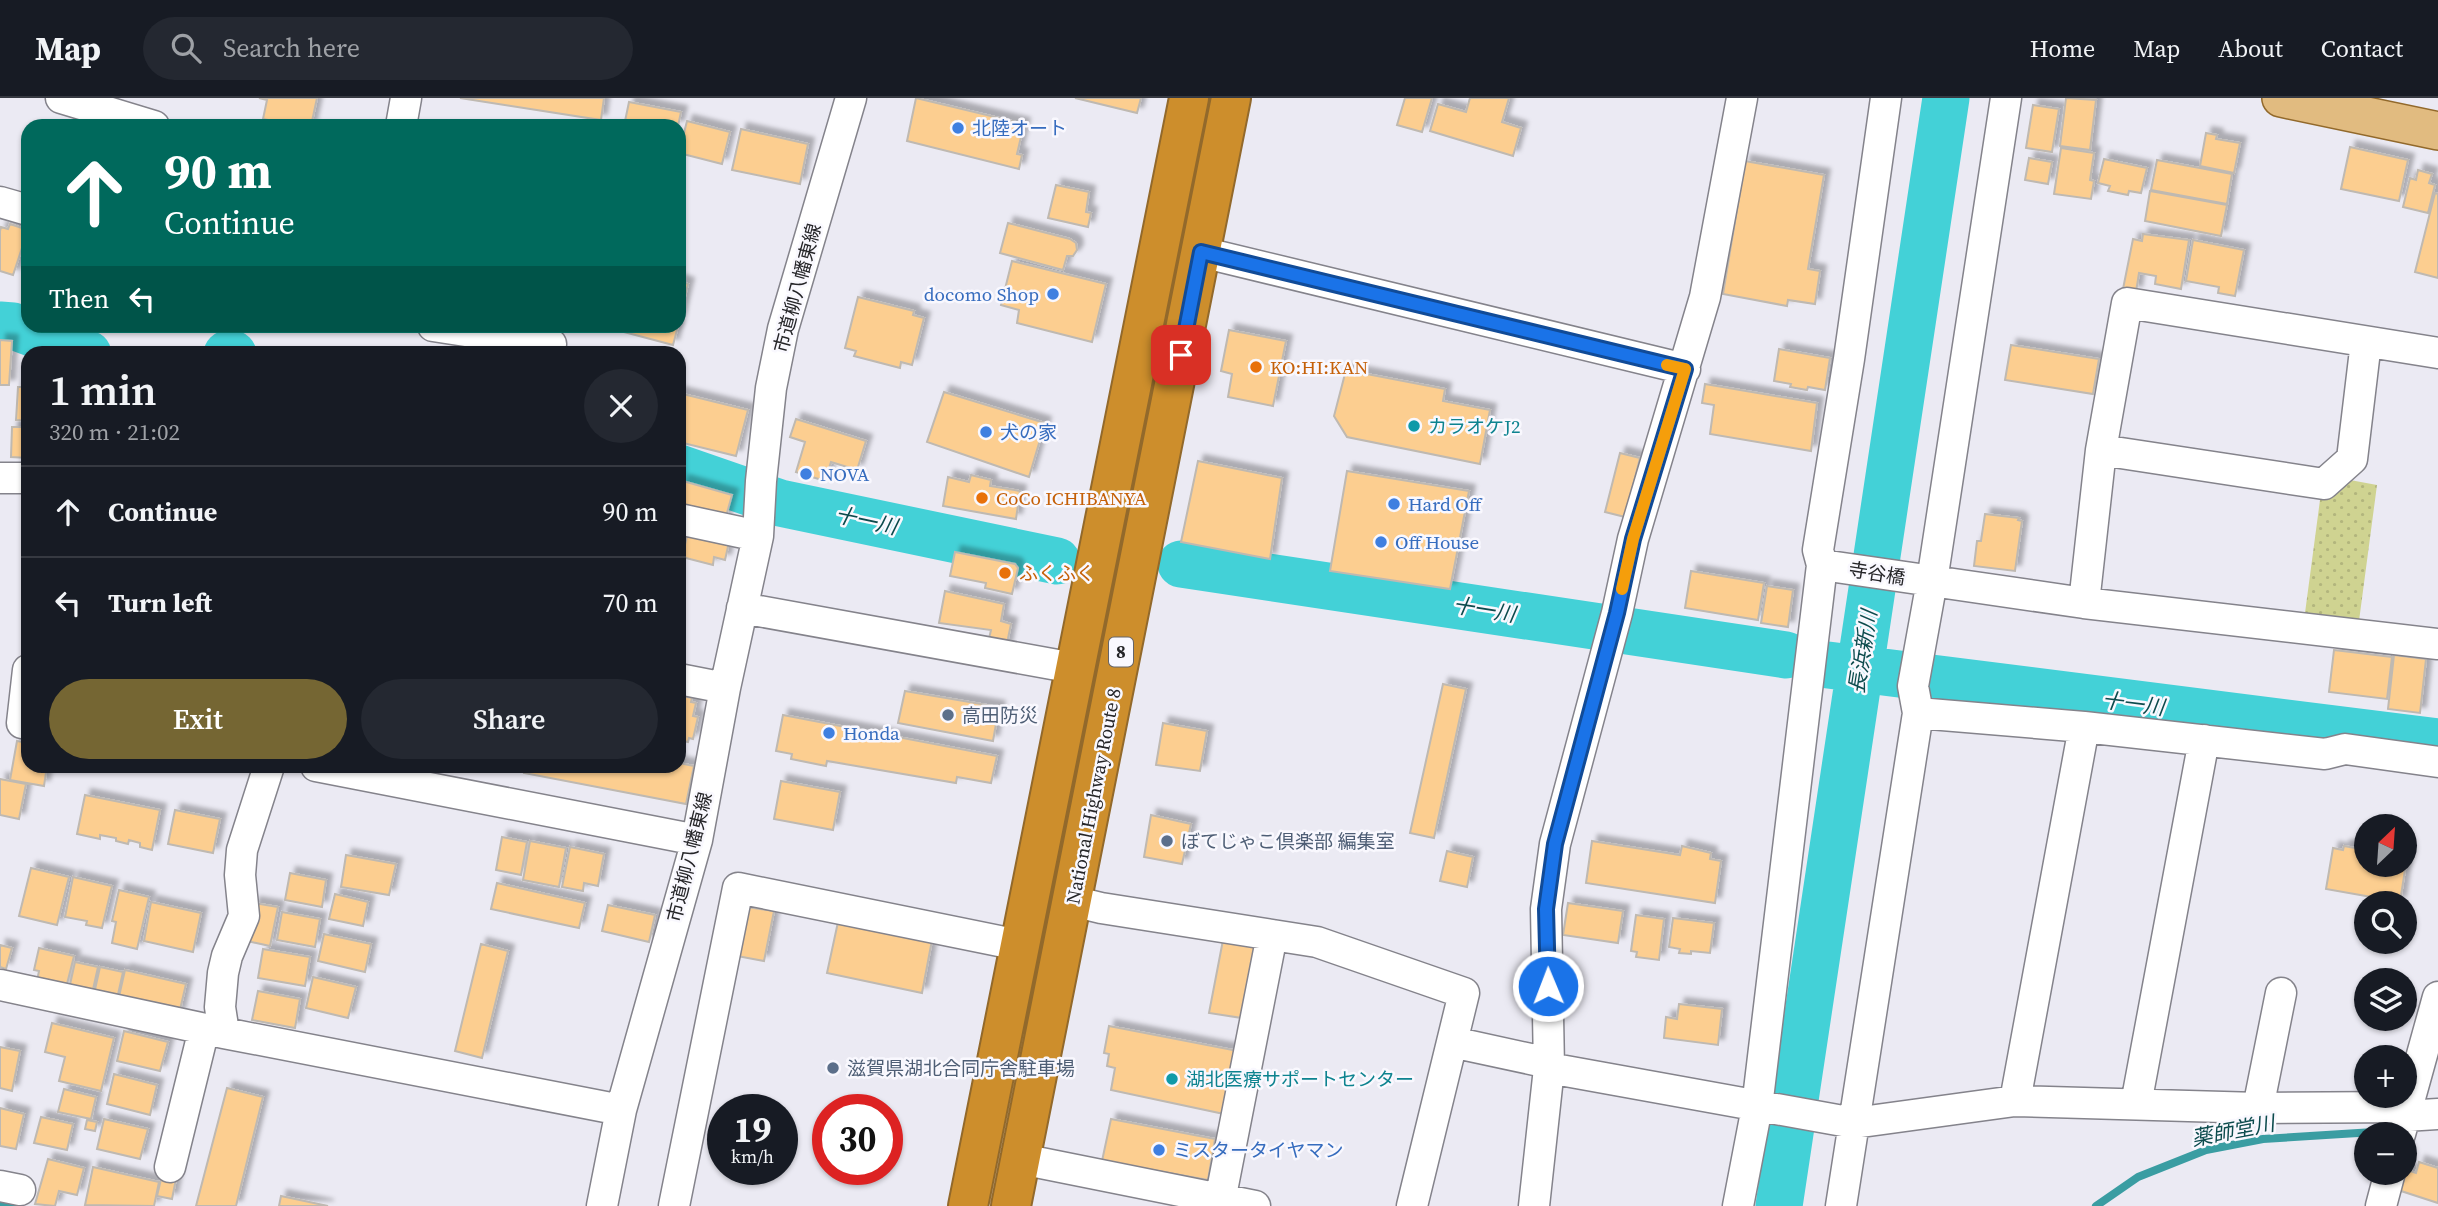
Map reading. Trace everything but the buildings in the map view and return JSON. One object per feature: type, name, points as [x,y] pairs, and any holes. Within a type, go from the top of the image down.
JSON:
[{"type":"highway","name":"8","points":[[968,1206],[1189,98]]},
{"type":"highway","name":"National Highway Route 8","points":[[1011,1206],[1231,98]]},
{"type":"main road","points":[[2281,98],[2438,131]]},
{"type":"street","points":[[61,98],[131,119]]},
{"type":"street","points":[[402,119],[406,98]]},
{"type":"street","name":"市道柳八幡東線","points":[[602,1206],[621,1110],[697,840],[725,688],[758,536],[771,388],[783,329],[851,98]]},
{"type":"street","points":[[1534,1206],[1549,1065],[1546,909],[1555,844],[1614,625],[1633,539],[1705,297],[1742,98]]},
{"type":"street","points":[[1738,1206],[1757,1107],[1829,566],[1818,550],[1849,359],[1886,98]]},
{"type":"street","points":[[1841,1206],[1916,687],[1926,581],[2006,98]]},
{"type":"street","points":[[0,202],[21,208]]},
{"type":"street","points":[[1201,252],[1685,369]]},
{"type":"street","points":[[2084,603],[2101,450],[2127,303],[2438,353]]},
{"type":"street","points":[[479,333],[551,344]]},
{"type":"street","points":[[2101,450],[2324,484],[2352,459],[2366,342]]},
{"type":"street","points":[[0,478],[21,478]]},
{"type":"street","points":[[686,521],[758,536]]},
{"type":"street","name":"寺谷橋","points":[[1829,566],[2084,603],[2438,644]]},
{"type":"street","points":[[742,608],[1074,668]]},
{"type":"street","points":[[686,680],[725,688]]},
{"type":"street","points":[[1916,687],[2084,727],[2325,754],[2345,749],[2438,762]]},
{"type":"street","points":[[2015,1101],[2084,727]]},
{"type":"street","points":[[2136,1104],[2204,740]]},
{"type":"street","points":[[170,1167],[214,1031],[227,956],[244,916],[240,875],[242,850],[267,773]]},
{"type":"street","points":[[352,773],[697,840]]},
{"type":"street","points":[[674,1206],[738,888],[1019,945]]},
{"type":"street","points":[[1072,901],[1101,908],[1317,942],[1464,993],[1412,1206]]},
{"type":"street","points":[[1220,1202],[1272,935]]},
{"type":"street","points":[[0,985],[214,1031],[621,1110]]},
{"type":"street","points":[[2258,1108],[2281,993]]},
{"type":"street","points":[[2404,1119],[2432,1039],[2438,997]]},
{"type":"street","points":[[1452,1042],[1549,1065],[1757,1107],[1854,1123],[2015,1101],[2258,1108],[2404,1119],[2438,1114]]},
{"type":"street","points":[[1021,1159],[1220,1202],[1255,1206]]},
{"type":"street","points":[[2381,1206],[2387,1185]]},
{"type":"green space","points":[[2350,480],[2377,485],[2359,621],[2305,613],[2320,500],[2339,491]]},
{"type":"waterway","name":"長浜新川","points":[[1779,1206],[1946,98]]},
{"type":"waterway","name":"十一川","points":[[0,325],[21,329]]},
{"type":"waterway","name":"十一川","points":[[32,333],[67,346]]},
{"type":"waterway","name":"十一川","points":[[686,470],[780,503],[1057,561]]},
{"type":"waterway","name":"十一川","points":[[1181,564],[1786,655]]},
{"type":"waterway","name":"十一川","points":[[1828,665],[2438,742]]},
{"type":"waterway","name":"薬師堂川","points":[[2096,1206],[2138,1177],[2206,1150],[2263,1139],[2354,1133]]},
{"type":"waterway","points":[[0,1203],[17,1206]]},
{"type":"slow traffic","points":[[1622,589],[1633,539],[1685,369],[1667,365]]},
{"type":"place","name":"北陸オート","points":[[958,128]]},
{"type":"place","name":"docomo Shop","points":[[1053,294]]},
{"type":"place","name":"KO:HI:KAN","points":[[1256,367]]},
{"type":"place","name":"カラオケJ2","points":[[1414,426]]},
{"type":"place","name":"犬の家","points":[[986,432]]},
{"type":"place","name":"NOVA","points":[[806,474]]},
{"type":"place","name":"CoCo ICHIBANYA","points":[[982,498]]},
{"type":"place","name":"Hard Off","points":[[1394,504]]},
{"type":"place","name":"Off House","points":[[1381,542]]},
{"type":"place","name":"ふくふく","points":[[1005,573]]},
{"type":"place","name":"高田防災","points":[[948,715]]},
{"type":"place","name":"Honda","points":[[829,733]]},
{"type":"place","name":"ぼてじゃこ倶楽部 編集室","points":[[1167,841]]},
{"type":"place","name":"滋賀県湖北合同庁舎駐車場","points":[[833,1068]]},
{"type":"place","name":"湖北医療サポートセンター","points":[[1172,1079]]},
{"type":"place","name":"ミスタータイヤマン","points":[[1159,1150]]},
{"type":"route","points":[[1181,355],[1201,252],[1685,369],[1633,539],[1617,613],[1555,844],[1546,909],[1548,986]]}]
